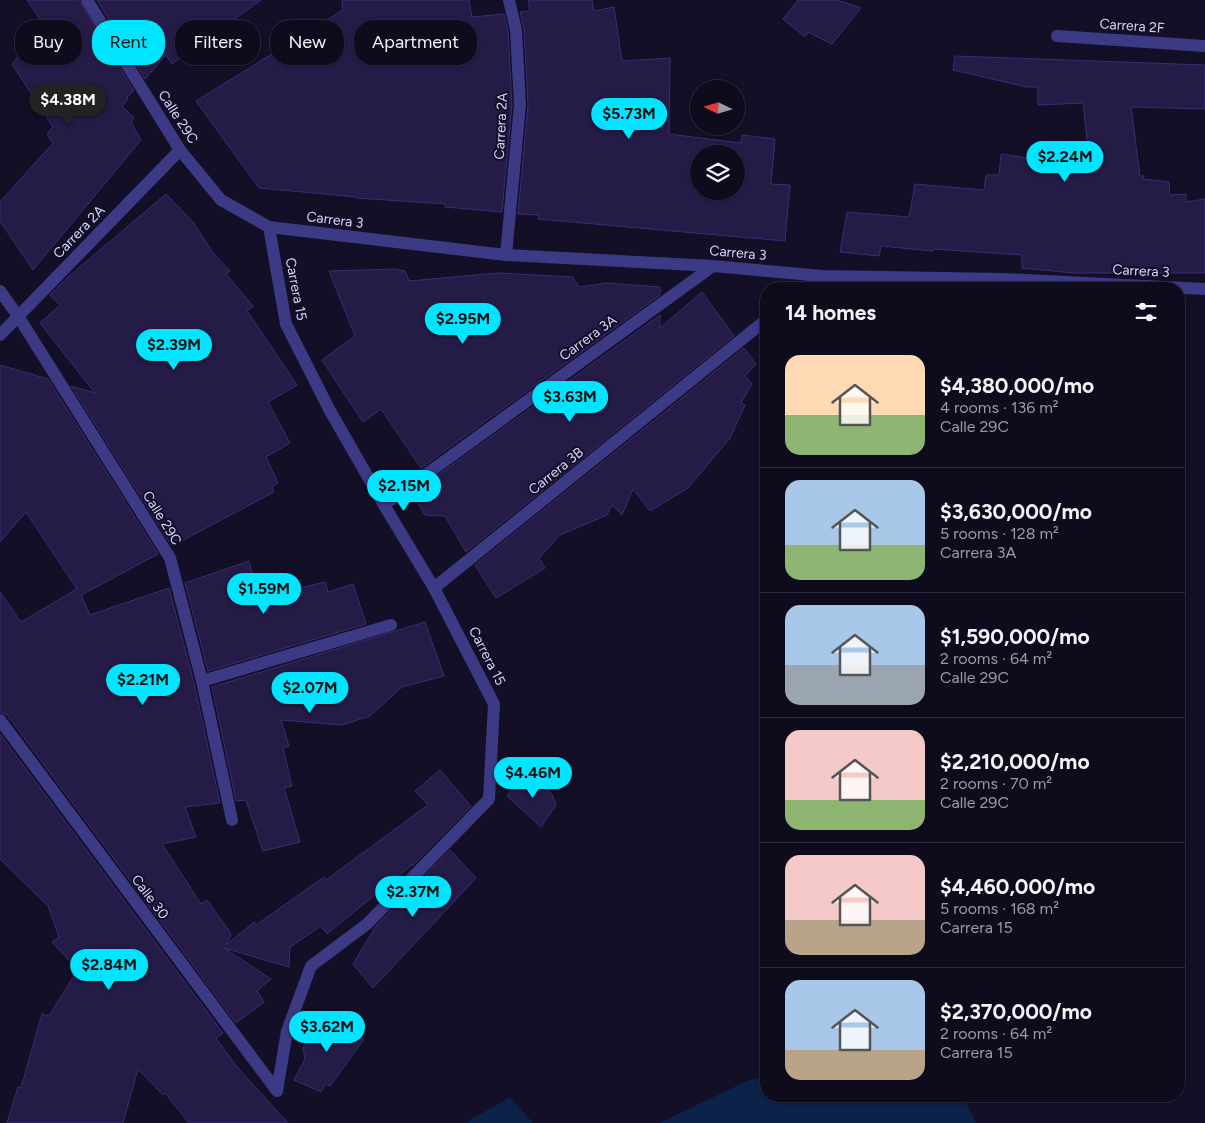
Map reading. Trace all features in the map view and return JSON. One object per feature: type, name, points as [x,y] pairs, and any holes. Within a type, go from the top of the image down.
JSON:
[{"type":"street","name":"Calle 29C","points":[[87,0],[180,150],[221,200],[269,228]]},
{"type":"street","name":"Carrera 2A","points":[[506,255],[520,105],[516,30],[509,0]]},
{"type":"street","name":"Carrera 2F","points":[[1057,36],[1205,46]]},
{"type":"street","name":"Carrera 2A","points":[[0,335],[180,150]]},
{"type":"street","name":"Carrera 3","points":[[269,228],[506,255],[713,266],[822,276],[1071,282]]},
{"type":"street","name":"Carrera 15","points":[[269,228],[286,324],[329,409],[434,588],[494,704],[489,799],[367,924],[311,966],[287,1032],[277,1091]]},
{"type":"street","name":"Carrera 3A","points":[[384,505],[713,266]]},
{"type":"street","points":[[815,282],[822,276]]},
{"type":"street","name":"Carrera 3","points":[[1185,287],[1205,288]]},
{"type":"street","name":"Calle 29C","points":[[0,292],[18,316],[170,558],[202,681],[232,820]]},
{"type":"street","name":"Carrera 3B","points":[[434,588],[760,325]]},
{"type":"street","points":[[202,681],[391,625]]},
{"type":"street","name":"Calle 30","points":[[0,720],[277,1091]]},
{"type":"water","points":[[760,1077],[760,1102],[966,1102],[976,1123],[659,1123],[745,1082]]},
{"type":"water","points":[[510,1097],[533,1123],[465,1123]]},
{"type":"building","points":[[27,0],[79,0],[92,22],[92,65],[118,65],[134,91],[127,97],[128,99],[122,106],[134,118],[131,122],[141,140],[33,270],[0,221],[0,202],[53,143],[47,134],[53,127],[12,64],[15,60],[15,65],[82,65],[82,20],[41,20]]},
{"type":"building","points":[[97,0],[261,0],[233,20],[175,20],[175,62],[172,64],[166,55],[165,56],[165,20],[109,20]]},
{"type":"building","points":[[342,0],[469,0],[472,17],[504,14],[508,31],[512,105],[502,212],[445,207],[445,204],[357,198],[259,188],[196,101],[254,65],[260,65],[260,61],[270,55],[270,65],[344,65],[344,20],[327,20],[343,10]]},
{"type":"building","points":[[528,0],[592,0],[594,11],[614,7],[622,61],[670,58],[669,134],[741,143],[742,135],[775,139],[771,184],[790,185],[785,241],[538,219],[539,215],[518,214],[528,105],[524,29],[520,12],[530,11]]},
{"type":"building","points":[[798,0],[837,0],[861,8],[832,44],[808,32],[805,37],[783,19]]},
{"type":"building","points":[[955,56],[1205,65],[1205,109],[1131,107],[1140,176],[1144,176],[1143,179],[1169,182],[1170,195],[1186,194],[1186,202],[1205,199],[1205,273],[1074,273],[1022,268],[1022,255],[934,249],[933,251],[881,246],[879,256],[840,252],[847,212],[909,217],[915,184],[984,190],[986,175],[999,175],[1001,154],[1090,168],[1083,103],[1038,105],[1038,87],[1027,87],[953,70]]},
{"type":"building","points":[[136,65],[157,65],[145,79]]},
{"type":"building","points":[[166,194],[193,222],[213,253],[230,271],[226,274],[253,306],[247,311],[297,385],[268,402],[290,443],[266,457],[278,483],[272,487],[274,492],[172,546],[71,386],[95,393],[40,323],[60,305],[50,295],[68,277]]},
{"type":"building","points":[[395,269],[405,271],[409,281],[498,273],[573,277],[579,287],[607,283],[660,287],[660,295],[421,468],[381,409],[363,422],[322,360],[355,336],[329,271]]},
{"type":"building","points":[[702,292],[734,336],[466,552],[445,516],[425,515],[412,494],[660,315],[660,328]]},
{"type":"building","points":[[744,348],[756,364],[745,376],[752,384],[741,403],[745,405],[730,438],[688,488],[650,511],[633,489],[622,515],[612,505],[607,515],[560,535],[539,558],[545,568],[496,598],[475,565]]},
{"type":"building","points":[[0,365],[48,379],[158,554],[81,595],[90,615],[169,588],[194,683],[220,803],[185,807],[196,837],[162,844],[201,904],[207,900],[231,934],[226,945],[254,922],[256,925],[324,877],[326,880],[428,805],[415,791],[440,770],[471,806],[412,866],[413,864],[327,934],[321,926],[290,947],[289,967],[224,948],[271,979],[257,991],[264,1002],[236,1023],[7,715],[0,712],[0,592],[21,622],[77,589],[26,512],[0,542]]},
{"type":"building","points":[[249,561],[254,580],[264,576],[270,595],[325,582],[328,592],[353,584],[366,624],[208,671],[185,583]]},
{"type":"building","points":[[425,622],[444,676],[402,687],[370,716],[342,725],[281,720],[289,746],[283,748],[292,786],[284,788],[300,842],[263,851],[246,800],[236,801],[212,687]]},
{"type":"building","points":[[0,734],[223,1033],[216,1038],[237,1067],[288,1123],[189,1123],[165,1093],[163,1095],[138,1069],[123,1123],[7,1123],[18,1087],[21,1088],[42,1014],[49,1016],[75,974],[79,971],[52,942],[59,937],[48,906],[0,859]]},
{"type":"building","points":[[524,771],[552,794],[556,805],[541,827],[507,796]]},
{"type":"building","points":[[450,850],[476,878],[373,988],[353,964],[376,926]]},
{"type":"building","points":[[324,1013],[364,1039],[330,1086],[325,1084],[321,1092],[294,1080],[305,1059],[303,1048]]}]
